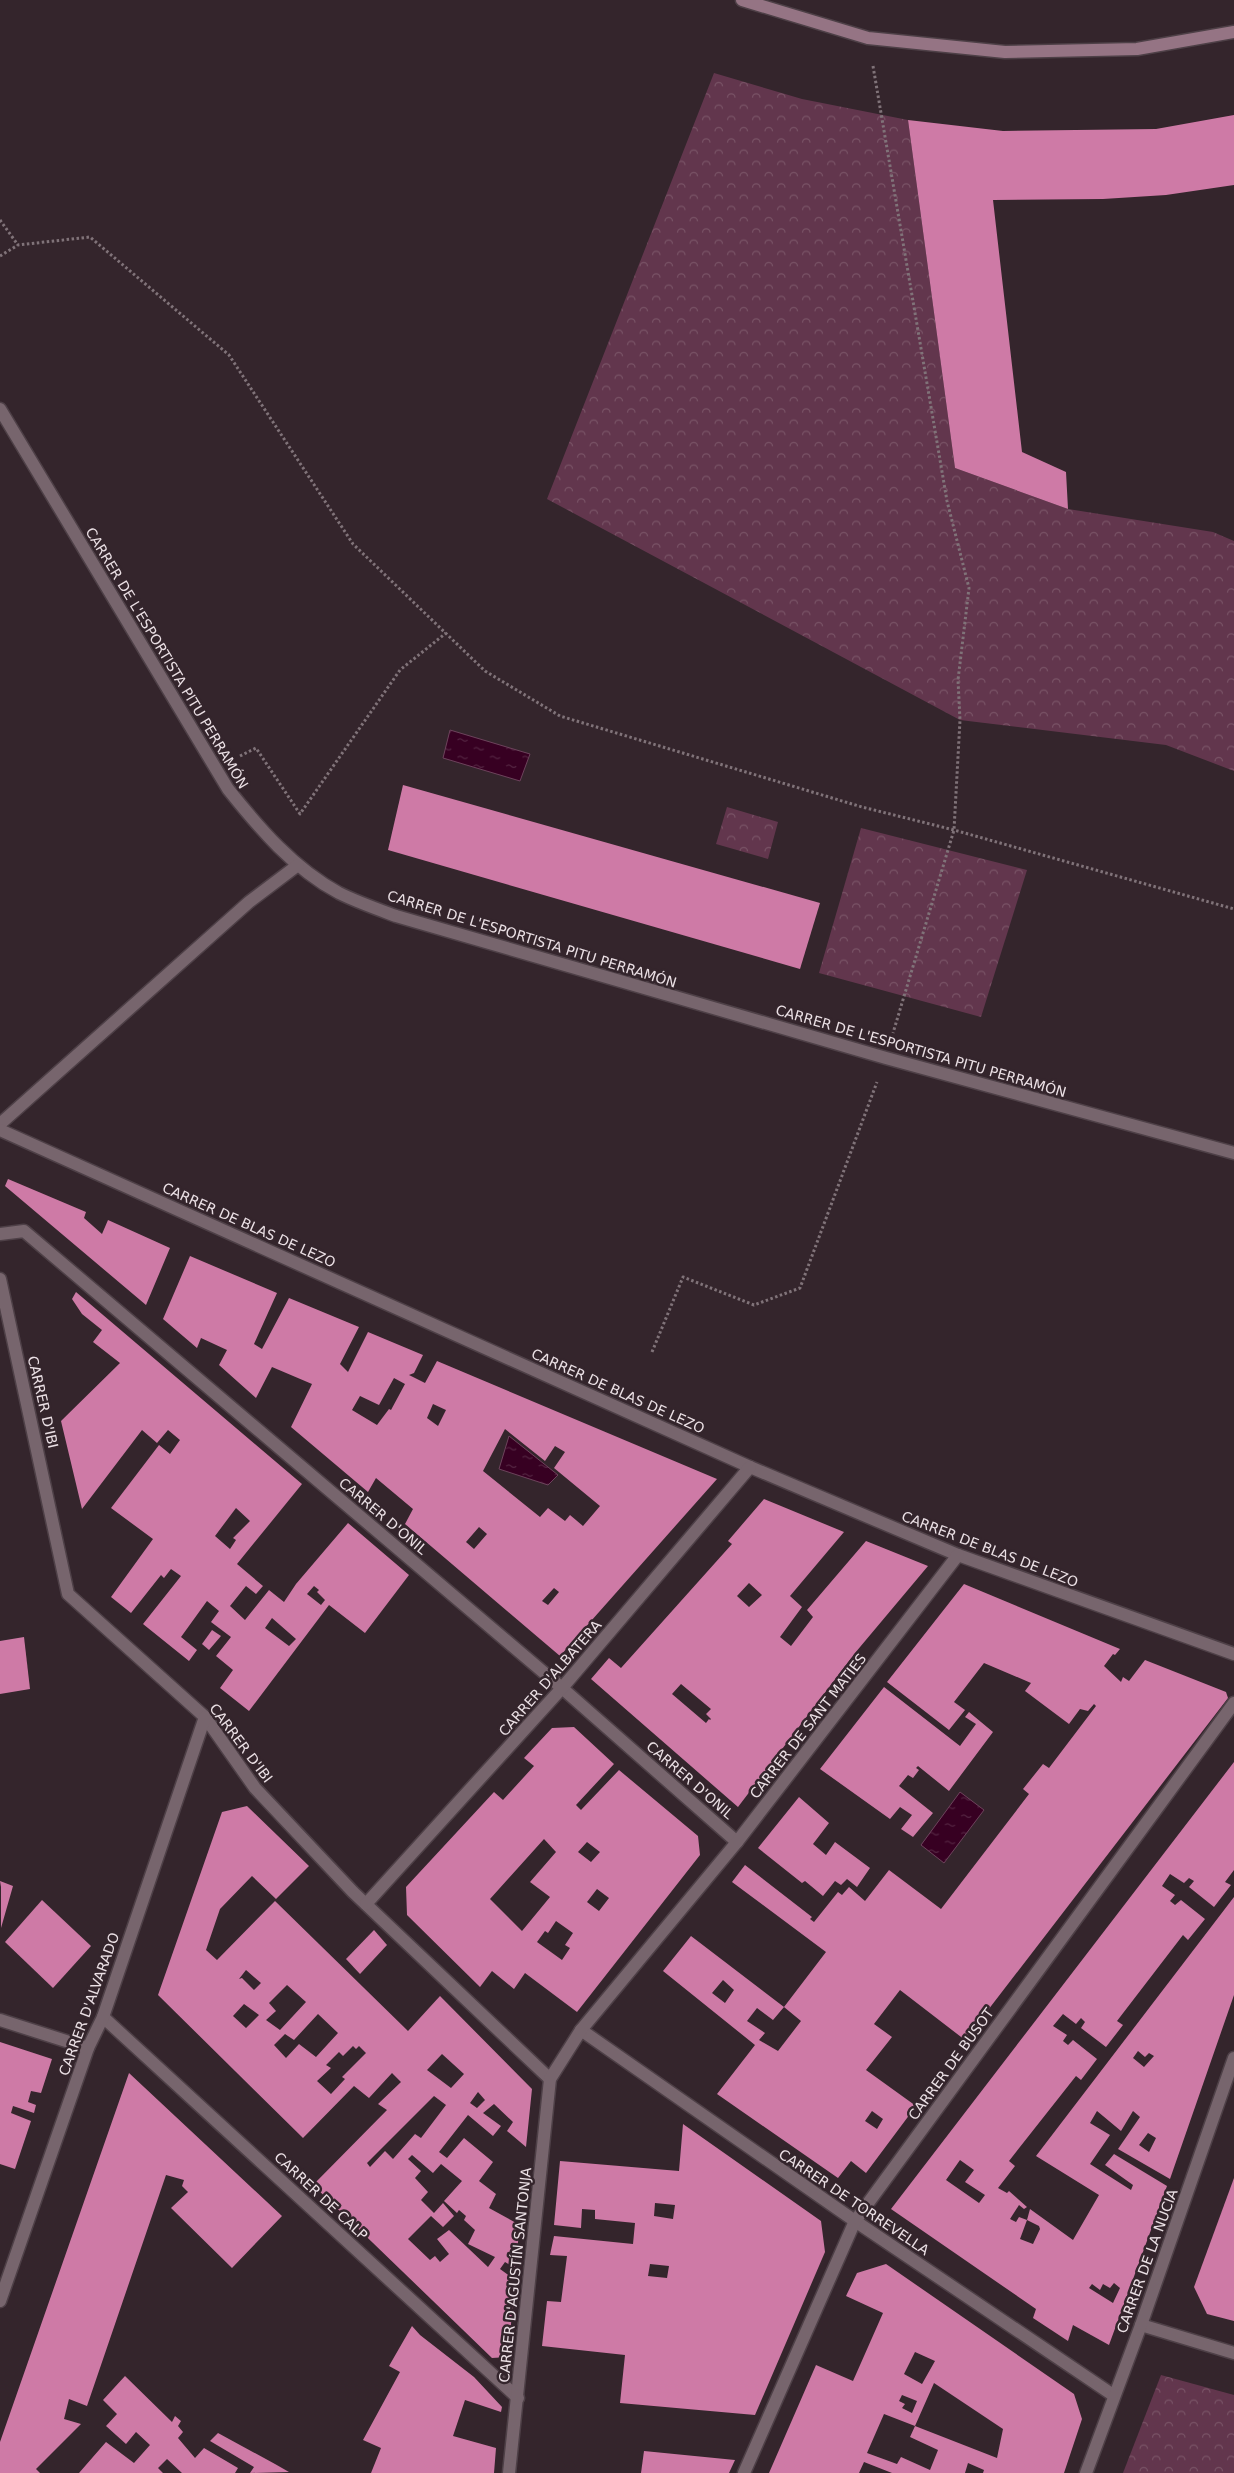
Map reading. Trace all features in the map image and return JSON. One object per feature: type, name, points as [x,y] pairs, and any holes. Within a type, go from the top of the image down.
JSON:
[{"type":"street","points":[[742,0],[868,38],[1005,52],[1137,49],[1234,32]]},
{"type":"street","name":"CARRER DE L'ESPORTISTA PITU PERRAMÓN","points":[[0,409],[215,770],[258,827],[298,865],[339,893],[396,916],[886,1058],[1234,1154]]},
{"type":"street","points":[[0,1124],[249,902],[298,865]]},
{"type":"street","name":"CARRER DE BLAS DE LEZO","points":[[0,1130],[750,1467],[958,1555],[1234,1654]]},
{"type":"street","name":"CARRER D'ONIL","points":[[0,1234],[24,1231],[562,1688],[737,1842]]},
{"type":"street","name":"CARRER D'IBI","points":[[0,1279],[68,1594],[205,1716],[255,1788],[366,1904],[550,2079]]},
{"type":"street","name":"CARRER D'ALBATERA","points":[[366,1904],[562,1688],[750,1467]]},
{"type":"street","name":"CARRER DE SANT MATIES","points":[[550,2079],[581,2030],[737,1842],[958,1555]]},
{"type":"street","name":"CARRER DE BUSOT","points":[[744,2473],[855,2221],[1234,1702]]},
{"type":"street","name":"CARRER D'ALVARADO","points":[[0,2301],[88,2048],[103,2017],[205,1716]]},
{"type":"street","name":"CARRER DE CALP","points":[[103,2017],[518,2398]]},
{"type":"street","points":[[0,2020],[88,2048]]},
{"type":"street","name":"CARRER DE TORREVELLA","points":[[581,2030],[855,2221],[1113,2395]]},
{"type":"street","name":"CARRER DE LA NUCIA","points":[[1086,2473],[1113,2395],[1141,2325],[1233,2064]]},
{"type":"street","name":"CARRER D'AGUSTÍN SANTONJA","points":[[509,2473],[550,2079]]},
{"type":"street","points":[[1141,2325],[1234,2353]]},
{"type":"path","points":[[652,1352],[683,1278],[754,1305],[800,1288],[886,1058],[954,830],[960,720],[958,680],[969,588],[947,501],[868,38]]},
{"type":"path","points":[[0,220],[18,245]]},
{"type":"path","points":[[0,256],[18,245],[90,237],[229,355],[353,544],[484,671],[560,716],[862,807],[954,830],[1234,909]]},
{"type":"path","points":[[215,770],[256,748],[300,814],[400,670],[446,633]]},
{"type":"green space","points":[[714,73],[802,99],[908,120],[955,468],[1068,509],[1213,532],[1234,541],[1234,771],[1166,745],[960,720],[547,499]]},
{"type":"green space","points":[[727,807],[778,822],[768,859],[716,844]]},
{"type":"green space","points":[[861,828],[1027,870],[981,1017],[819,973]]},
{"type":"green space","points":[[1161,2375],[1234,2395],[1234,2473],[1123,2473]]},
{"type":"water","points":[[450,730],[530,754],[520,781],[443,758]]},
{"type":"water","points":[[509,1436],[558,1475],[548,1485],[499,1469]]},
{"type":"water","points":[[960,1792],[984,1810],[944,1863],[921,1845]]},
{"type":"building","points":[[1234,115],[1234,185],[1166,195],[1103,199],[993,200],[1022,452],[1066,472],[1068,509],[955,468],[908,120],[1003,131],[1156,129]]},
{"type":"building","points":[[403,785],[820,903],[800,969],[388,850]]},
{"type":"building","points":[[8,1179],[86,1212],[84,1218],[102,1234],[108,1220],[170,1248],[146,1305],[5,1186]]},
{"type":"building","points":[[190,1256],[277,1293],[254,1344],[262,1349],[289,1298],[359,1327],[340,1364],[348,1372],[368,1332],[423,1355],[414,1373],[409,1375],[425,1383],[437,1361],[717,1479],[560,1656],[405,1524],[413,1509],[376,1478],[368,1492],[291,1427],[312,1384],[272,1367],[256,1398],[219,1365],[227,1350],[201,1338],[197,1348],[163,1319]],"holes":[[[394,1378],[405,1384],[391,1410],[389,1409],[377,1425],[352,1410],[360,1396],[379,1405]],[[433,1404],[446,1410],[438,1426],[427,1418]],[[505,1429],[545,1461],[555,1446],[565,1452],[554,1468],[600,1506],[583,1526],[570,1515],[565,1521],[548,1508],[540,1517],[483,1471]],[[479,1527],[487,1534],[474,1549],[466,1542]],[[554,1588],[559,1592],[548,1605],[542,1601]]]},
{"type":"building","points":[[76,1292],[302,1484],[237,1564],[263,1586],[256,1594],[246,1586],[230,1606],[245,1620],[269,1590],[284,1602],[296,1584],[348,1523],[409,1575],[365,1633],[329,1605],[249,1711],[220,1688],[233,1670],[216,1656],[231,1637],[211,1622],[219,1611],[207,1601],[181,1637],[197,1650],[189,1661],[143,1624],[181,1576],[171,1569],[164,1578],[161,1575],[131,1613],[111,1597],[153,1539],[111,1508],[159,1445],[170,1454],[180,1440],[168,1430],[157,1443],[142,1430],[82,1509],[61,1421],[120,1363],[93,1342],[102,1330],[82,1314],[72,1299]],"holes":[[[236,1508],[250,1521],[233,1538],[236,1540],[230,1549],[215,1536]],[[314,1586],[325,1600],[321,1605],[307,1594]],[[272,1618],[296,1639],[289,1646],[265,1628]]]},
{"type":"building","points":[[764,1499],[844,1532],[790,1596],[802,1607],[780,1637],[791,1646],[813,1617],[807,1610],[866,1541],[928,1566],[855,1653],[738,1807],[591,1679],[609,1658],[621,1668],[732,1544],[728,1541]],"holes":[[[749,1583],[762,1595],[749,1607],[737,1596]],[[681,1684],[711,1709],[706,1714],[711,1719],[706,1723],[672,1694]]]},
{"type":"building","points":[[964,1584],[1120,1649],[1115,1655],[1113,1654],[1104,1666],[1121,1682],[1123,1677],[1129,1681],[1145,1660],[1226,1692],[1228,1698],[965,2040],[900,1990],[874,2024],[892,2037],[866,2070],[916,2106],[866,2173],[851,2161],[838,2178],[717,2094],[755,2045],[663,1971],[691,1936],[784,2007],[826,1952],[732,1882],[745,1865],[812,1917],[810,1919],[814,1922],[838,1892],[842,1895],[849,1887],[865,1901],[889,1870],[941,1909],[1029,1794],[1023,1789],[1043,1764],[1049,1768],[1096,1706],[1094,1704],[1088,1711],[1080,1709],[1069,1724],[1025,1691],[1031,1683],[984,1663],[954,1702],[965,1710],[949,1730],[887,1682]],"holes":[[[723,1980],[734,1990],[725,2003],[712,1993]],[[784,2007],[801,2021],[778,2051],[759,2040],[765,2033],[747,2021],[757,2008],[773,2020]],[[872,2111],[883,2119],[877,2129],[865,2121]]]},
{"type":"building","points":[[212,1630],[221,1636],[209,1650],[202,1644]]},
{"type":"building","points":[[24,1637],[30,1689],[0,1694],[0,1641]]},
{"type":"building","points":[[884,1687],[960,1746],[976,1724],[965,1717],[969,1712],[993,1732],[949,1791],[918,1766],[916,1768],[919,1770],[913,1778],[908,1775],[899,1786],[933,1813],[913,1837],[901,1829],[912,1815],[900,1807],[890,1819],[820,1769]]},
{"type":"building","points":[[574,1727],[614,1764],[576,1805],[581,1810],[619,1770],[698,1836],[700,1855],[577,2012],[525,1973],[514,1989],[492,1971],[480,1987],[407,1915],[406,1887],[494,1792],[503,1800],[534,1766],[524,1758],[552,1728]],"holes":[[[544,1839],[556,1852],[530,1882],[550,1897],[522,1931],[490,1899]],[[587,1842],[600,1852],[591,1862],[578,1852]],[[597,1889],[609,1898],[599,1911],[587,1902]],[[556,1921],[573,1933],[565,1945],[570,1948],[562,1960],[537,1942],[545,1931],[548,1933]]]},
{"type":"building","points":[[1234,1762],[1234,1870],[1225,1882],[1231,1885],[1214,1907],[1189,1887],[1194,1881],[1189,1878],[1184,1883],[1170,1874],[1162,1886],[1175,1895],[1170,1901],[1175,1905],[1181,1900],[1205,1919],[1188,1940],[1183,1935],[1117,2021],[1123,2025],[1106,2047],[1081,2028],[1085,2022],[1081,2018],[1076,2024],[1063,2014],[1053,2026],[1067,2035],[1063,2041],[1068,2045],[1073,2040],[1097,2059],[1081,2080],[1076,2076],[1009,2161],[1015,2166],[998,2188],[1007,2193],[1009,2191],[1027,2207],[1024,2209],[1019,2205],[1010,2219],[1016,2222],[1019,2217],[1027,2220],[1030,2209],[1073,2240],[1099,2195],[1036,2156],[1234,1897],[1234,1995],[1170,2179],[1118,2149],[1140,2117],[1133,2111],[1121,2131],[1097,2111],[1090,2123],[1110,2135],[1090,2164],[1131,2190],[1133,2185],[1105,2165],[1114,2154],[1167,2186],[1109,2345],[1073,2325],[1068,2341],[1033,2318],[1036,2309],[891,2209]],"holes":[[[1138,2051],[1145,2057],[1149,2053],[1154,2056],[1144,2067],[1133,2058]],[[1148,2133],[1156,2138],[1149,2152],[1139,2145]],[[960,2160],[974,2170],[965,2182],[985,2195],[979,2203],[946,2180]],[[1027,2220],[1039,2226],[1040,2229],[1033,2244],[1020,2239]],[[1114,2283],[1120,2288],[1113,2303],[1089,2288],[1092,2284],[1100,2290],[1103,2284],[1110,2288]]]},
{"type":"building","points":[[799,1797],[829,1823],[813,1844],[826,1855],[835,1842],[870,1868],[857,1887],[847,1879],[841,1885],[835,1881],[823,1896],[805,1881],[802,1883],[758,1848]]},
{"type":"building","points":[[247,1806],[309,1866],[276,1899],[252,1876],[220,1909],[206,1950],[217,1960],[275,1901],[408,2031],[440,1996],[532,2089],[526,2147],[507,2131],[513,2122],[494,2104],[483,2113],[501,2126],[493,2136],[468,2115],[439,2152],[447,2158],[464,2138],[493,2162],[479,2181],[496,2194],[489,2208],[520,2225],[515,2268],[505,2262],[500,2269],[515,2280],[508,2357],[492,2358],[313,2185],[387,2110],[378,2104],[401,2082],[392,2073],[369,2098],[354,2086],[303,2138],[158,1995],[222,1812]],"holes":[[[246,1970],[261,1983],[254,1990],[242,1978],[239,1979]],[[287,1985],[306,2002],[280,2030],[266,2020],[276,2011],[269,2003]],[[244,2004],[259,2015],[246,2028],[233,2016]],[[318,2014],[338,2033],[316,2057],[299,2044],[286,2058],[274,2045],[285,2034],[294,2040]],[[353,2046],[356,2049],[359,2046],[366,2053],[342,2077],[345,2079],[331,2094],[317,2081],[331,2068],[326,2065],[339,2052],[343,2056]],[[442,2054],[464,2074],[451,2088],[427,2070]],[[478,2092],[485,2100],[477,2108],[470,2103]],[[434,2096],[446,2105],[421,2138],[415,2134],[393,2159],[385,2151],[370,2167],[367,2163]],[[412,2155],[433,2173],[441,2164],[462,2181],[444,2201],[457,2213],[459,2210],[466,2216],[464,2220],[475,2230],[468,2244],[495,2257],[488,2267],[449,2230],[437,2239],[449,2254],[440,2262],[435,2256],[430,2260],[408,2239],[431,2216],[443,2227],[454,2216],[443,2203],[434,2213],[421,2200],[428,2192],[415,2178],[421,2171],[408,2159]]]},
{"type":"building","points":[[0,1881],[13,1886],[1,1928],[1,1887]]},
{"type":"building","points":[[42,1900],[91,1946],[53,1988],[5,1942]]},
{"type":"building","points":[[374,1930],[387,1945],[360,1974],[346,1959]]},
{"type":"building","points":[[0,2042],[52,2059],[41,2093],[31,2091],[28,2102],[36,2105],[34,2113],[13,2106],[11,2113],[31,2121],[15,2169],[0,2164]]},
{"type":"building","points":[[129,2073],[282,2216],[232,2268],[171,2208],[188,2192],[182,2186],[184,2180],[166,2175],[87,2406],[69,2399],[64,2419],[81,2424],[36,2469],[40,2473],[0,2473],[0,2442]]},
{"type":"building","points":[[683,2124],[821,2221],[825,2252],[755,2415],[620,2403],[625,2355],[542,2346],[547,2301],[561,2302],[567,2256],[550,2255],[554,2236],[633,2244],[635,2223],[595,2219],[595,2210],[582,2209],[581,2228],[554,2225],[560,2161],[679,2171]],"holes":[[[655,2203],[675,2205],[673,2219],[654,2216]],[[650,2264],[669,2266],[667,2278],[648,2276]]]},
{"type":"building","points":[[1234,2178],[1234,2321],[1207,2314],[1194,2287]]},
{"type":"building","points":[[886,2264],[1074,2394],[1082,2419],[1064,2473],[983,2473],[984,2470],[968,2463],[965,2473],[892,2473],[864,2462],[859,2473],[769,2473],[816,2365],[853,2381],[883,2313],[846,2296],[857,2273]],"holes":[[[915,2352],[935,2361],[922,2384],[904,2374]],[[934,2383],[1003,2429],[997,2458],[915,2426]],[[902,2395],[917,2401],[912,2413],[902,2408],[905,2404],[899,2401]],[[884,2414],[915,2426],[910,2437],[938,2450],[930,2470],[901,2457],[897,2464],[867,2453]]]},
{"type":"building","points":[[412,2326],[420,2335],[474,2377],[502,2407],[501,2412],[465,2400],[453,2436],[496,2448],[494,2473],[371,2473],[381,2448],[363,2440],[400,2372],[389,2366]]},
{"type":"building","points":[[125,2376],[172,2422],[175,2416],[181,2421],[178,2426],[183,2432],[178,2438],[195,2458],[204,2448],[238,2468],[235,2473],[182,2473],[167,2459],[158,2468],[163,2473],[79,2473],[106,2442],[134,2463],[150,2445],[136,2432],[126,2444],[106,2426],[117,2414],[103,2400]]},
{"type":"building","points":[[218,2433],[289,2472],[250,2473],[254,2467],[210,2441]]},
{"type":"building","points":[[644,2451],[735,2460],[729,2473],[641,2473]]}]
